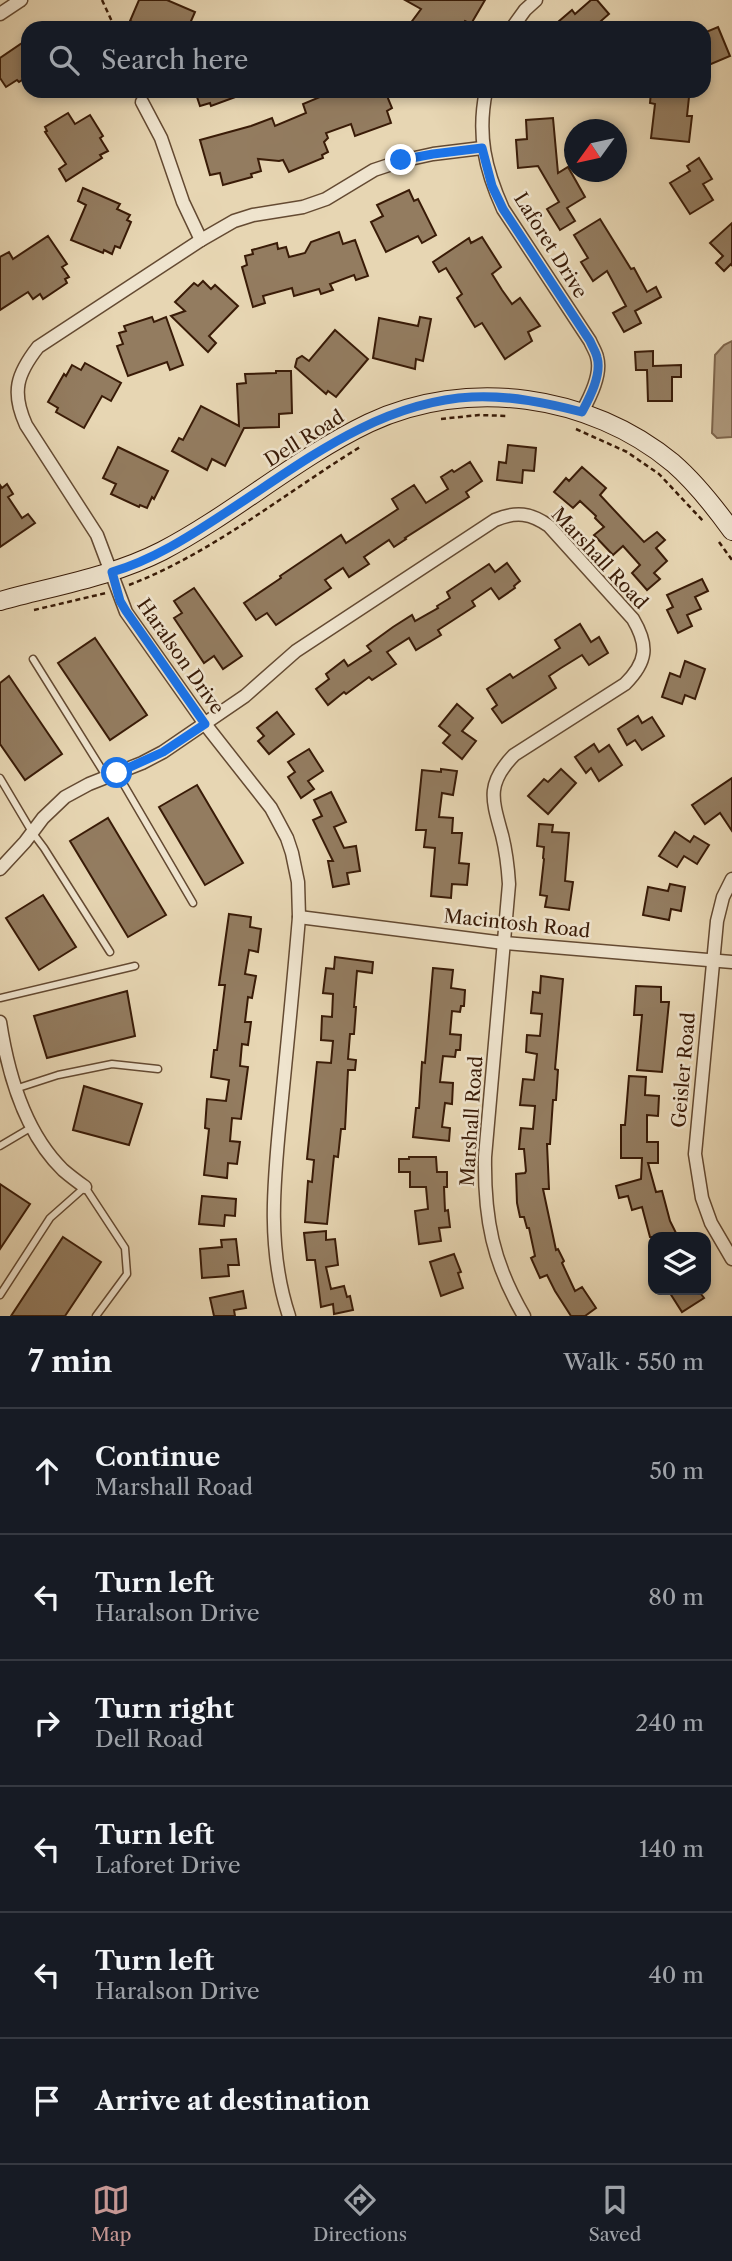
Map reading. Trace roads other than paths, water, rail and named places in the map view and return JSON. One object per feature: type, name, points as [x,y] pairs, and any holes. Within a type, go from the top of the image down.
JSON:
[{"type":"street","points":[[0,14],[21,0]]},
{"type":"street","points":[[517,21],[536,0]]},
{"type":"street","name":"Laforet Drive","points":[[485,98],[482,148],[492,186],[503,209],[590,341],[598,358],[597,374],[582,412]]},
{"type":"street","points":[[142,102],[161,138],[183,202],[201,240]]},
{"type":"street","name":"Haralson Drive","points":[[289,1316],[275,1255],[272,1205],[299,917],[298,883],[287,838],[271,808],[205,724],[126,611],[92,525],[26,425],[19,409],[19,376],[38,347],[201,240],[244,218],[303,207],[326,199],[374,170],[401,160],[482,148]]},
{"type":"street","name":"Dell Road","points":[[0,600],[114,581],[129,567],[184,539],[334,442],[368,424],[402,409],[472,397],[547,403],[582,412],[645,443],[694,483],[724,534]]},
{"type":"street","name":"Marshall Road","points":[[0,869],[43,818],[65,797],[163,752],[246,696],[296,651],[495,520],[508,514],[524,513],[549,526],[633,619],[642,635],[645,653],[638,671],[625,684],[514,755],[502,767],[495,781],[492,797],[508,864],[509,884],[484,1191],[496,1258],[524,1316]]},
{"type":"street","name":"Geisler Road","points":[[732,879],[723,897],[717,921],[695,1154],[702,1199],[711,1223],[732,1259]]},
{"type":"street","name":"Macintosh Road","points":[[299,917],[504,943],[732,962]]},
{"type":"street","points":[[0,1022],[2,1049],[15,1089],[32,1127],[46,1150],[64,1170],[85,1187]]},
{"type":"lane","points":[[33,659],[194,903]]},
{"type":"lane","points":[[0,778],[110,952]]},
{"type":"lane","points":[[0,998],[135,966]]},
{"type":"lane","points":[[15,1089],[58,1075],[111,1064],[158,1069]]},
{"type":"lane","points":[[0,1146],[32,1127]]},
{"type":"lane","points":[[0,1295],[50,1218],[85,1187],[125,1248],[127,1274],[96,1316]]}]
